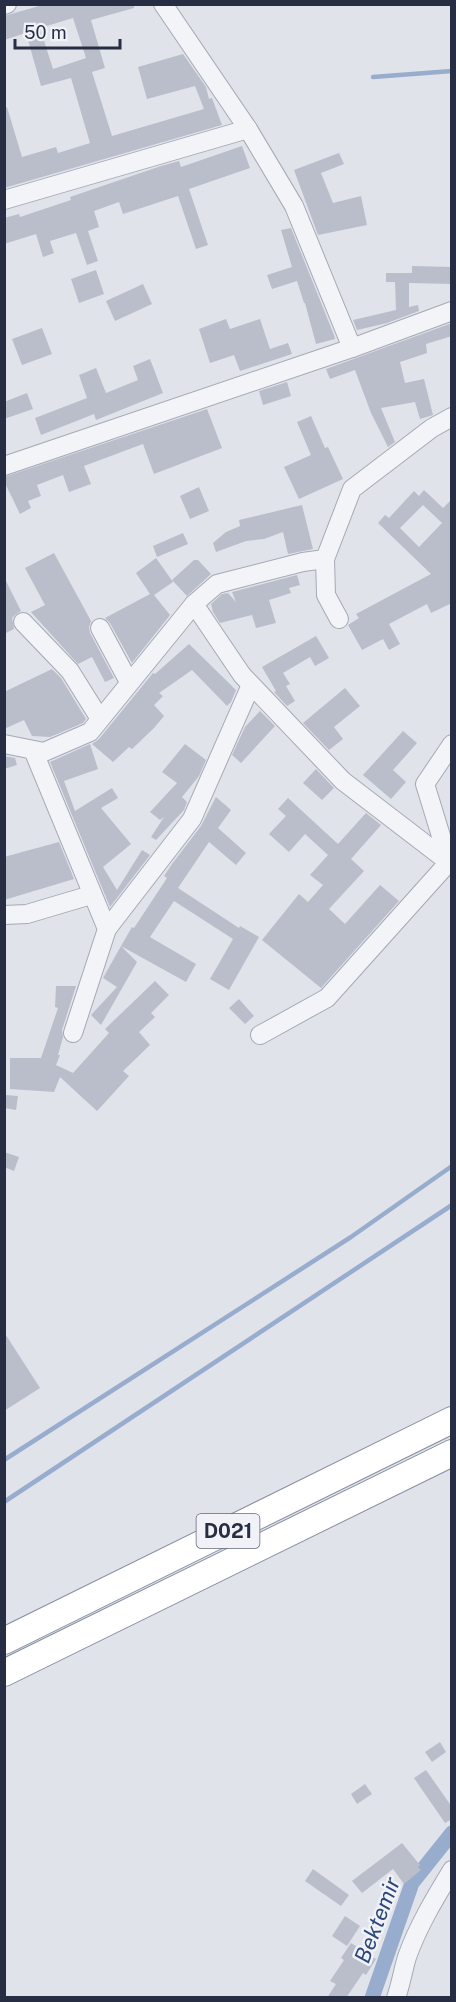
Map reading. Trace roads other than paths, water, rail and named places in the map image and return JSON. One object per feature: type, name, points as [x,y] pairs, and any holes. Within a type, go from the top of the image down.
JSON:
[{"type":"highway","name":"D021","points":[[4,1641],[452,1420]]},
{"type":"highway","name":"D021","points":[[4,1673],[452,1453]]},
{"type":"highway","points":[[232,1529],[246,1539],[245,1555]]},
{"type":"street","points":[[163,4],[248,129],[294,206],[352,348]]},
{"type":"street","points":[[4,200],[248,129]]},
{"type":"street","points":[[4,466],[352,348],[452,311]]},
{"type":"street","points":[[339,619],[326,595],[325,559],[352,489],[432,428],[452,417]]},
{"type":"street","points":[[4,744],[44,752],[90,732],[194,604],[217,584],[303,562],[325,559]]},
{"type":"street","points":[[194,604],[242,675],[343,781],[450,863]]},
{"type":"street","points":[[23,622],[70,671],[100,718]]},
{"type":"street","points":[[100,628],[129,682]]},
{"type":"street","points":[[73,1033],[106,929],[192,819],[251,685]]},
{"type":"street","points":[[450,863],[425,784],[452,744]]},
{"type":"street","points":[[33,750],[106,929]]},
{"type":"street","points":[[260,1035],[327,998],[450,863]]},
{"type":"street","points":[[4,915],[27,914],[91,895]]},
{"type":"street","points":[[396,1998],[406,1959],[418,1928],[452,1870]]},
{"type":"waterway","points":[[373,77],[452,71]]},
{"type":"waterway","points":[[4,1460],[351,1237],[452,1166]]},
{"type":"waterway","points":[[4,1502],[452,1205]]},
{"type":"waterway","name":"Bektemir","points":[[372,1998],[412,1883],[452,1833]]}]
